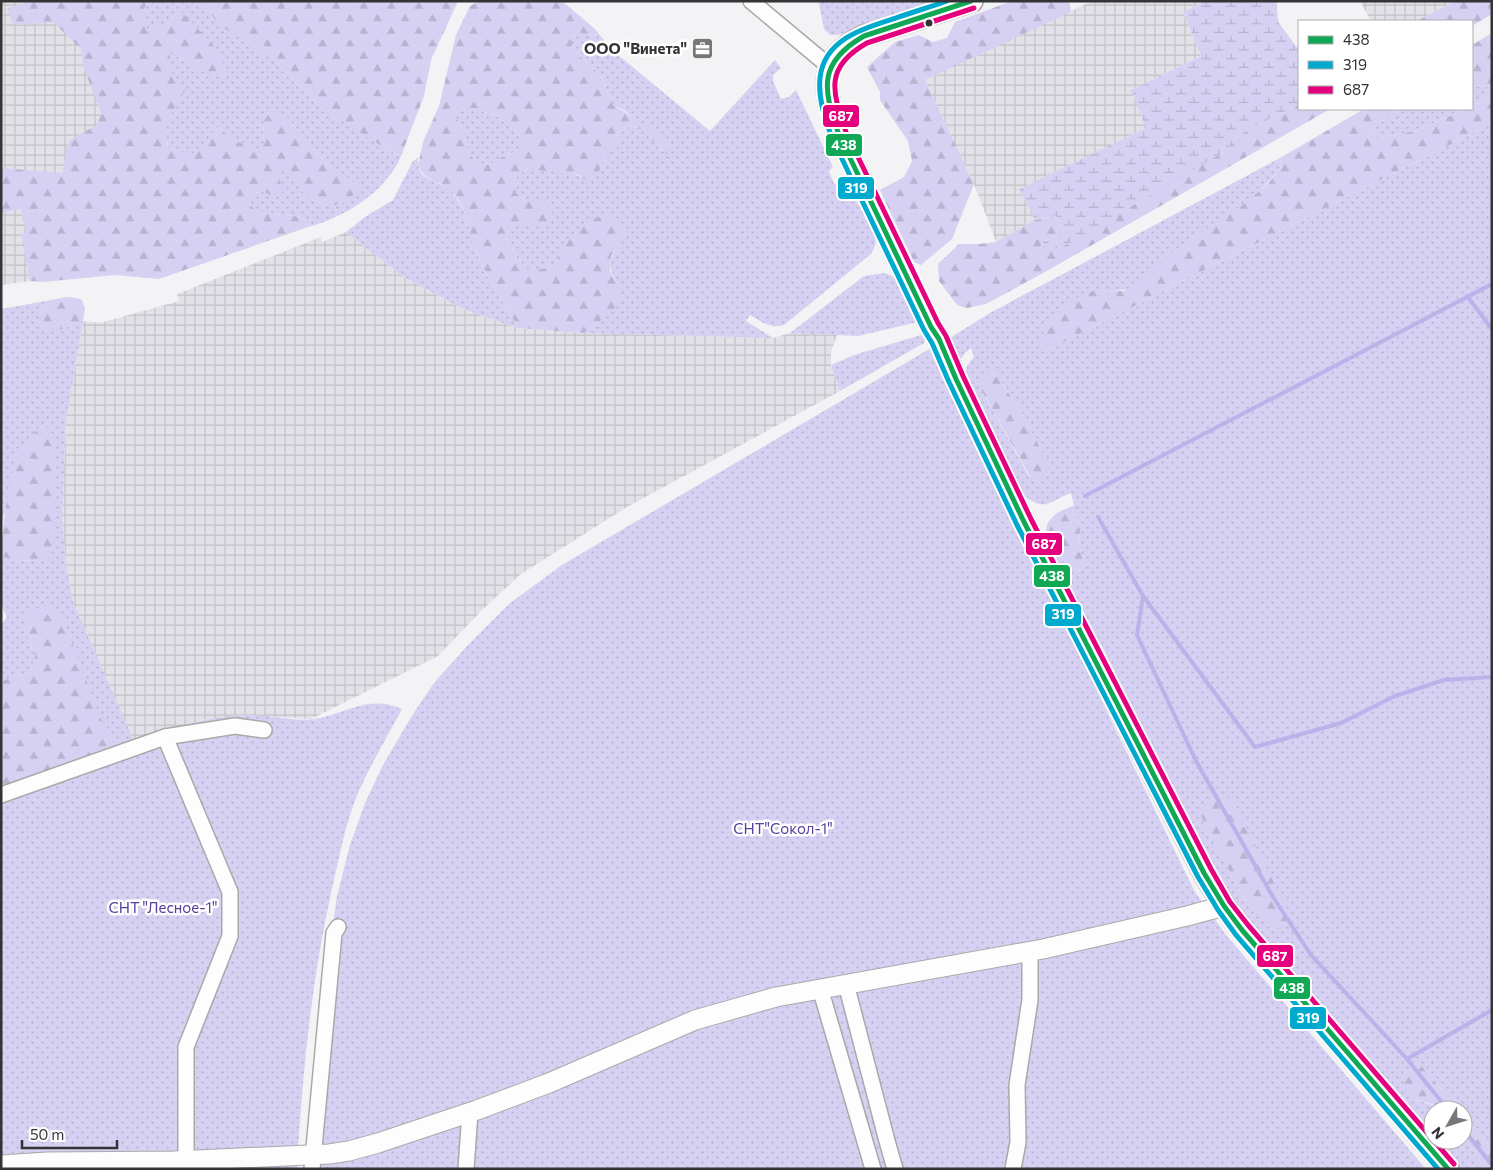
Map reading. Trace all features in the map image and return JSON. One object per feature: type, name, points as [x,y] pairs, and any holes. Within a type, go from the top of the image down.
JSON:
[{"type":"main road","points":[[972,1],[853,41],[836,57],[830,67],[827,97],[839,135],[931,327],[940,339],[956,379],[1024,522],[1204,873],[1224,906],[1242,930],[1448,1169]]},
{"type":"street","points":[[751,1],[830,67]]},
{"type":"street","points":[[1,795],[166,737],[235,726],[264,730]]},
{"type":"street","points":[[166,737],[230,892],[230,936],[186,1047],[186,1164]]},
{"type":"street","points":[[1,1165],[48,1162],[186,1164],[312,1162],[404,1135],[470,1112],[549,1083],[695,1020],[776,996],[1030,952],[1224,906]]},
{"type":"street","points":[[312,1162],[334,934],[338,927]]},
{"type":"street","points":[[1013,1169],[1018,1142],[1017,1085],[1030,1000],[1030,952]]},
{"type":"street","points":[[846,984],[887,1142],[896,1169]]},
{"type":"street","points":[[820,988],[873,1169]]},
{"type":"street","points":[[466,1169],[470,1112]]},
{"type":"shaded area","points":[[1,1],[330,1],[275,61],[22,234],[30,281],[1,285]]},
{"type":"shaded area","points":[[1092,1],[1205,1],[1183,12],[1201,56],[1131,90],[1147,128],[1019,189],[1035,220],[996,242],[974,184],[925,80]]},
{"type":"shaded area","points":[[1360,1],[1454,1],[1419,20],[1370,20]]},
{"type":"shaded area","points":[[346,232],[404,277],[463,309],[518,328],[584,333],[773,338],[790,333],[837,335],[831,352],[831,365],[840,391],[627,507],[521,574],[482,610],[438,656],[311,719],[245,715],[202,720],[133,740],[73,602],[66,565],[62,518],[66,421],[83,321],[100,323],[179,301],[177,294],[321,237],[322,242]]},
{"type":"green space","points":[[42,1],[147,1],[144,9],[147,30],[165,23],[182,12],[222,55],[224,76],[204,72],[169,52],[172,73],[185,90],[174,108],[166,127],[168,149],[195,154],[218,127],[233,139],[256,151],[264,143],[263,122],[273,108],[285,115],[327,164],[361,188],[345,202],[326,207],[307,198],[287,170],[277,171],[283,192],[273,196],[263,192],[252,193],[250,205],[258,212],[302,217],[308,227],[159,279],[115,275],[43,282],[30,281],[21,234],[26,233],[21,209],[1,213],[1,168],[63,173],[67,146],[73,138],[97,125],[101,113],[83,66],[81,49],[54,23],[13,24],[7,9],[20,4]]},
{"type":"green space","points":[[147,1],[202,1],[218,24],[275,61],[319,106],[397,155],[404,148],[389,176],[379,188],[352,208],[338,216],[308,227],[302,217],[258,212],[250,205],[252,193],[263,192],[273,196],[276,171],[287,169],[307,198],[361,188],[327,164],[285,115],[263,122],[264,143],[256,151],[233,139],[218,127],[195,155],[168,149],[166,127],[174,108],[185,90],[172,73],[169,52],[204,72],[182,12],[165,23],[147,30],[144,9]]},
{"type":"green space","points":[[202,1],[458,1],[431,60],[424,96],[404,148],[398,155],[319,106],[275,61],[218,24]]},
{"type":"green space","points":[[479,1],[562,1],[599,34],[577,33],[572,38],[572,46],[602,77],[612,104],[656,132],[671,149],[669,155],[644,132],[631,126],[624,129],[618,136],[621,143],[603,162],[597,176],[591,180],[584,179],[578,175],[540,170],[525,170],[514,179],[516,193],[528,202],[542,200],[553,213],[545,225],[516,223],[506,233],[517,259],[528,269],[542,269],[555,264],[568,240],[588,220],[602,216],[617,218],[624,230],[621,244],[611,256],[610,271],[618,284],[620,299],[613,311],[584,333],[518,328],[478,257],[460,202],[450,190],[428,178],[418,165],[423,142],[439,106],[456,35],[470,6]],"holes":[[[454,108],[476,108],[496,115],[518,134],[522,140],[519,148],[489,165],[475,160],[471,156],[460,123],[454,114]]]},
{"type":"green space","points":[[820,1],[943,1],[838,35],[830,35],[824,29]]},
{"type":"green space","points":[[1012,1],[1069,1],[1071,12],[925,80],[974,184],[952,239],[921,265],[914,262],[880,190],[904,177],[912,161],[908,141],[880,100],[880,92],[867,67],[895,42],[919,35],[933,42],[947,38],[955,22]]},
{"type":"green space","points":[[1205,1],[1277,1],[1279,23],[1298,49],[1298,105],[1253,127],[1237,137],[1224,152],[1066,245],[1047,252],[1039,251],[1043,242],[1064,232],[1056,216],[1035,220],[1019,189],[1146,128],[1131,90],[1201,56],[1183,12]]},
{"type":"green space","points":[[1454,1],[1492,1],[1492,14],[1473,25],[1473,20],[1419,20]]},
{"type":"green space","points":[[577,33],[599,34],[612,50],[710,131],[775,60],[781,68],[773,75],[773,81],[781,99],[789,97],[796,90],[833,167],[829,171],[834,184],[841,181],[845,187],[848,185],[873,228],[876,240],[871,254],[784,325],[770,325],[750,315],[746,321],[773,338],[584,333],[601,320],[618,284],[610,263],[613,254],[621,244],[568,240],[555,264],[542,269],[528,269],[517,259],[506,233],[516,223],[530,223],[528,202],[516,193],[514,179],[525,170],[540,169],[556,170],[584,179],[600,169],[603,162],[621,143],[618,136],[629,127],[642,130],[662,151],[671,148],[625,111],[612,104],[602,77],[572,46],[572,38]]},
{"type":"green space","points":[[1492,33],[1492,122],[1044,352],[1041,337],[1053,317],[1075,299],[1095,290],[1123,291],[1140,283],[1174,251],[1245,203],[1268,184],[1281,167],[1280,158],[1362,110],[1401,110],[1372,127],[1377,138],[1415,131],[1464,110],[1473,110],[1473,106],[1483,101],[1488,87],[1473,86],[1473,44]]},
{"type":"green space","points":[[1473,86],[1488,87],[1483,101],[1473,106]]},
{"type":"green space","points":[[1298,105],[1298,110],[1328,110],[986,304],[967,308],[957,305],[939,281],[938,264],[959,244],[996,242],[1035,220],[1056,216],[1064,232],[1043,242],[1039,250],[1224,152],[1237,137],[1253,127]]},
{"type":"green space","points":[[453,108],[476,108],[496,115],[518,134],[522,140],[521,145],[514,152],[489,165],[475,160],[471,156]]},
{"type":"green space","points":[[1401,110],[1464,110],[1415,131],[1377,138],[1372,127]]},
{"type":"green space","points":[[1492,122],[1492,1149],[1473,1127],[1473,1100],[1450,1100],[1418,1062],[1403,1075],[1412,1098],[1423,1102],[1423,1129],[1243,920],[1190,832],[1144,731],[1105,652],[1054,562],[1064,556],[1079,571],[1084,565],[1079,545],[1080,529],[1071,493],[1048,504],[1037,503],[1024,495],[966,372],[967,366],[974,357],[971,348],[959,361],[949,342],[953,336],[990,313],[1280,158],[1281,167],[1258,192],[1232,213],[1171,254],[1140,284],[1124,290],[1095,290],[1044,352]],"holes":[[[993,370],[1022,413],[1030,478],[978,384]],[[1200,808],[1260,915],[1246,903],[1203,821]]]},
{"type":"green space","points":[[418,158],[420,172],[428,179],[445,186],[461,204],[478,257],[518,328],[463,309],[404,277],[346,232],[365,217],[393,200],[413,161]]},
{"type":"green space","points":[[884,273],[897,280],[902,286],[922,321],[858,336],[790,333],[864,276]]},
{"type":"green space","points":[[66,297],[82,300],[85,309],[83,321],[48,332],[40,326],[40,314],[46,301]]},
{"type":"green space","name":"СНТ \"Лесное-1\"","points":[[46,301],[40,314],[40,326],[47,331],[59,330],[83,321],[66,421],[62,518],[66,565],[73,602],[133,739],[188,724],[231,716],[253,715],[305,720],[326,717],[368,704],[390,705],[402,709],[358,793],[341,849],[319,954],[309,1025],[297,1169],[1,1169],[1,796],[107,728],[25,629],[35,656],[30,673],[1,681],[1,625],[7,617],[1,605],[1,552],[3,556],[13,561],[43,560],[40,427],[19,454],[1,527],[1,309]]},
{"type":"green space","points":[[921,335],[925,340],[924,343],[840,391],[831,365],[854,355]]},
{"type":"green space","name":"СНТ\"Сокол-1\"","points":[[931,348],[953,397],[1195,892],[1226,935],[1426,1169],[308,1169],[331,938],[337,896],[350,845],[365,803],[383,765],[434,683],[509,604],[562,565]]},
{"type":"green space","points":[[993,370],[1022,413],[1049,465],[1043,480],[1036,481],[1031,478],[978,384],[983,373]]},
{"type":"green space","points":[[40,426],[49,428],[55,448],[53,545],[50,557],[43,560],[13,561],[2,556],[4,520],[9,490],[18,455]]},
{"type":"green space","points":[[1075,505],[1080,529],[1079,545],[1084,565],[1079,571],[1064,557],[1054,562],[1046,536],[1047,525],[1050,519]]},
{"type":"green space","points":[[48,606],[61,613],[101,719],[117,752],[1,796],[1,681],[30,673],[35,656],[25,629],[24,616]]},
{"type":"green space","points":[[1223,795],[1233,801],[1292,919],[1286,925],[1274,929],[1246,903],[1203,821],[1199,808],[1211,799]]},
{"type":"green space","points":[[1418,1062],[1450,1100],[1423,1101],[1412,1098],[1404,1083],[1403,1075]]},
{"type":"green space","points":[[1473,1127],[1492,1149],[1492,1169],[1486,1169],[1472,1150]]},
{"type":"green space","points":[[1441,1150],[1472,1150],[1486,1169],[1457,1169]]},
{"type":"waterway","points":[[1085,496],[1492,284]]},
{"type":"waterway","points":[[1467,296],[1492,329]]},
{"type":"waterway","points":[[1098,517],[1143,596],[1255,747],[1341,723],[1395,696],[1444,680],[1492,677]]},
{"type":"waterway","points":[[1143,596],[1137,635],[1196,761],[1273,897],[1311,955],[1407,1059],[1440,1100]]},
{"type":"waterway","points":[[1407,1059],[1492,1010]]},
{"type":"waterway","points":[[1473,1141],[1492,1165]]},
{"type":"transit line","name":"319","points":[[947,1],[859,31],[837,45],[829,54],[823,65],[820,78],[820,94],[832,138],[932,343],[1017,525],[1198,877],[1236,935],[1438,1169]]},
{"type":"transit line","name":"438","points":[[971,1],[864,36],[838,56],[831,67],[827,91],[839,135],[931,327],[939,339],[1024,522],[1204,873],[1224,906],[1242,930],[1448,1169]]},
{"type":"transit line","name":"687","points":[[974,8],[867,43],[853,52],[844,61],[835,81],[837,104],[846,132],[946,336],[1031,519],[1211,869],[1230,902],[1454,1164]]},
{"type":"place","name":"ООО \"Винета\"","points":[[703,49]]}]
